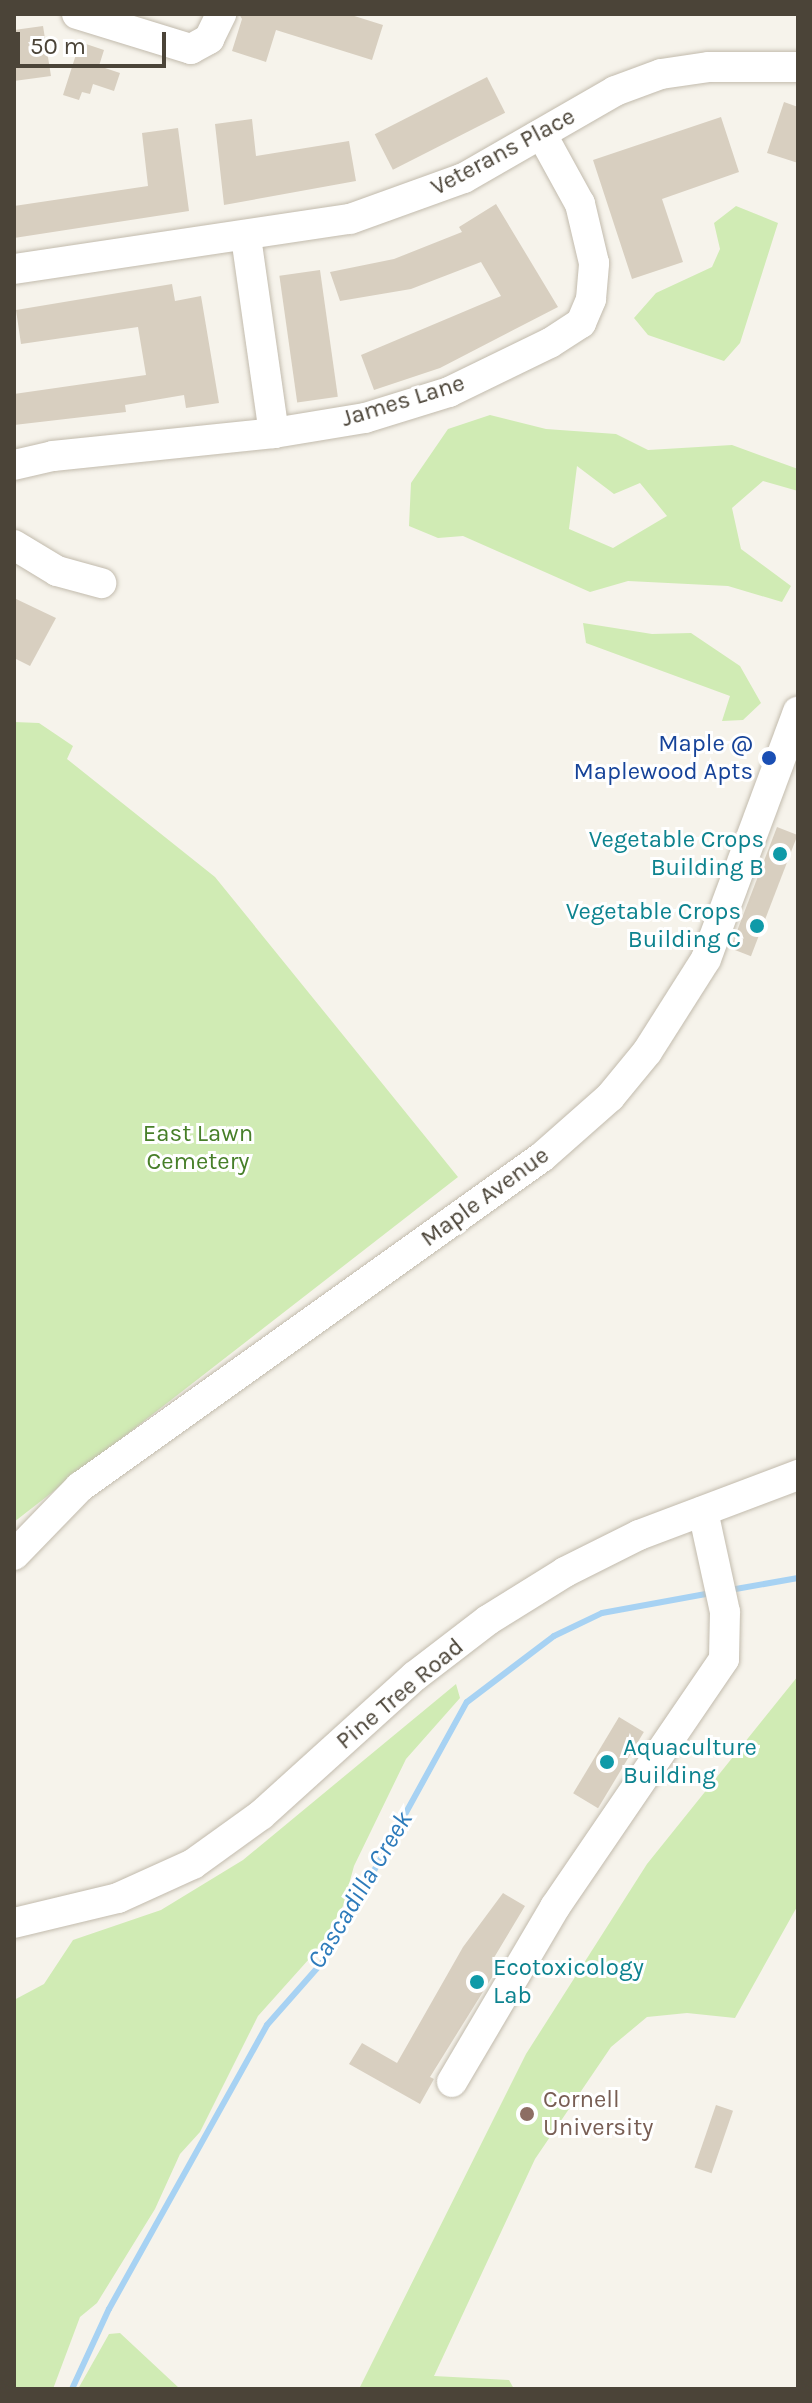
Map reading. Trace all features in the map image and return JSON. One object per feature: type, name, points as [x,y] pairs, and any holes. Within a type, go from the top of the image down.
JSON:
[{"type":"street","points":[[77,14],[181,49],[209,39],[221,14]]},
{"type":"street","name":"Veterans Place","points":[[14,269],[246,237],[350,219],[402,203],[464,178],[615,91],[661,74],[709,67],[798,67]]},
{"type":"street","name":"James Lane","points":[[14,465],[147,443],[274,433],[365,418],[449,392],[581,323],[591,299],[594,263],[580,204],[542,135]]},
{"type":"street","points":[[246,237],[274,433]]},
{"type":"street","points":[[14,545],[57,571],[101,583]]},
{"type":"street","name":"Maple Avenue","points":[[14,1555],[80,1487],[542,1157],[610,1097],[647,1052],[706,959],[798,712]]},
{"type":"street","name":"Pine Tree Road","points":[[14,1923],[118,1898],[193,1864],[261,1815],[415,1676],[488,1620],[565,1572],[703,1511],[798,1475]]},
{"type":"street","points":[[452,2082],[555,1907],[713,1681],[724,1659],[725,1612],[703,1511]]},
{"type":"green space","points":[[736,206],[778,223],[740,343],[724,361],[648,335],[634,318],[656,293],[712,267],[720,249],[714,223]]},
{"type":"green space","points":[[490,415],[546,429],[616,434],[648,450],[732,445],[798,469],[798,491],[763,481],[732,508],[741,549],[791,586],[782,602],[728,586],[628,581],[590,592],[463,536],[438,538],[409,526],[411,483],[448,429]],"holes":[[[577,466],[614,494],[640,483],[667,516],[613,548],[569,529]]]},
{"type":"green space","points":[[583,623],[652,634],[691,633],[740,666],[761,703],[743,720],[722,721],[730,696],[586,643]]},
{"type":"green space","name":"East Lawn Cemetery","points":[[14,722],[39,723],[73,746],[67,759],[215,877],[458,1177],[14,1522]]},
{"type":"green space","points":[[798,1676],[798,1905],[735,2018],[687,2013],[647,2017],[611,2047],[535,2159],[434,2376],[509,2380],[514,2389],[359,2389],[526,2054],[647,1864]]},
{"type":"green space","points":[[456,1684],[460,1698],[406,1759],[354,1866],[343,1906],[318,1949],[258,2016],[200,2132],[180,2154],[155,2209],[97,2303],[80,2317],[53,2389],[14,2389],[14,2000],[44,1984],[73,1940],[161,1910],[243,1860]]},
{"type":"green space","points":[[120,2333],[182,2389],[78,2389],[109,2334]]},
{"type":"building","points":[[239,14],[348,14],[383,25],[372,60],[276,30],[266,62],[232,51],[242,19]]},
{"type":"building","points":[[43,26],[51,76],[14,81],[14,30]]},
{"type":"building","points":[[80,42],[104,50],[99,66],[120,73],[114,91],[93,84],[90,94],[82,92],[79,100],[63,95]]},
{"type":"building","points":[[487,77],[505,113],[393,170],[375,134]]},
{"type":"building","points":[[784,102],[798,107],[798,163],[767,153]]},
{"type":"building","points":[[721,117],[739,172],[662,199],[683,262],[632,279],[593,160]]},
{"type":"building","points":[[252,119],[256,156],[349,141],[356,181],[224,205],[215,124]]},
{"type":"building","points":[[178,128],[189,211],[14,238],[14,206],[148,186],[142,133]]},
{"type":"building","points":[[496,204],[558,307],[440,368],[374,390],[361,355],[501,296],[481,262],[411,289],[340,301],[330,272],[394,259],[462,232],[459,227]]},
{"type":"building","points":[[320,270],[338,397],[297,402],[279,276]]},
{"type":"building","points":[[172,284],[175,301],[201,296],[219,403],[186,408],[184,395],[125,405],[126,412],[14,425],[14,394],[146,375],[138,327],[21,344],[16,310]]},
{"type":"building","points":[[14,598],[56,618],[30,666],[14,658]]},
{"type":"building","points":[[777,827],[798,835],[751,956],[730,948]]},
{"type":"building","name":"Aquaculture Building","points":[[619,1717],[644,1732],[598,1808],[573,1793]]},
{"type":"building","name":"Ecotoxicology Lab","points":[[503,1893],[525,1906],[492,1961],[499,1966],[430,2077],[434,2079],[420,2104],[349,2064],[362,2043],[397,2063],[463,1947]]},
{"type":"building","points":[[716,2105],[733,2111],[712,2173],[695,2167]]},
{"type":"waterway","name":"Cascadilla Creek","points":[[730,1590],[798,1578]]},
{"type":"waterway","name":"Cascadilla Creek","points":[[72,2389],[109,2309],[267,2025],[326,1958],[467,1702],[554,1636],[602,1613],[711,1593]]},
{"type":"place","name":"Maple @ Maplewood Apts","points":[[769,758]]},
{"type":"place","name":"Vegetable Crops Building B","points":[[780,854]]},
{"type":"place","name":"Vegetable Crops Building C","points":[[757,926]]},
{"type":"place","name":"Aquaculture Building","points":[[607,1762]]},
{"type":"place","name":"Ecotoxicology Lab","points":[[477,1982]]},
{"type":"place","name":"Cornell University","points":[[527,2114]]}]
